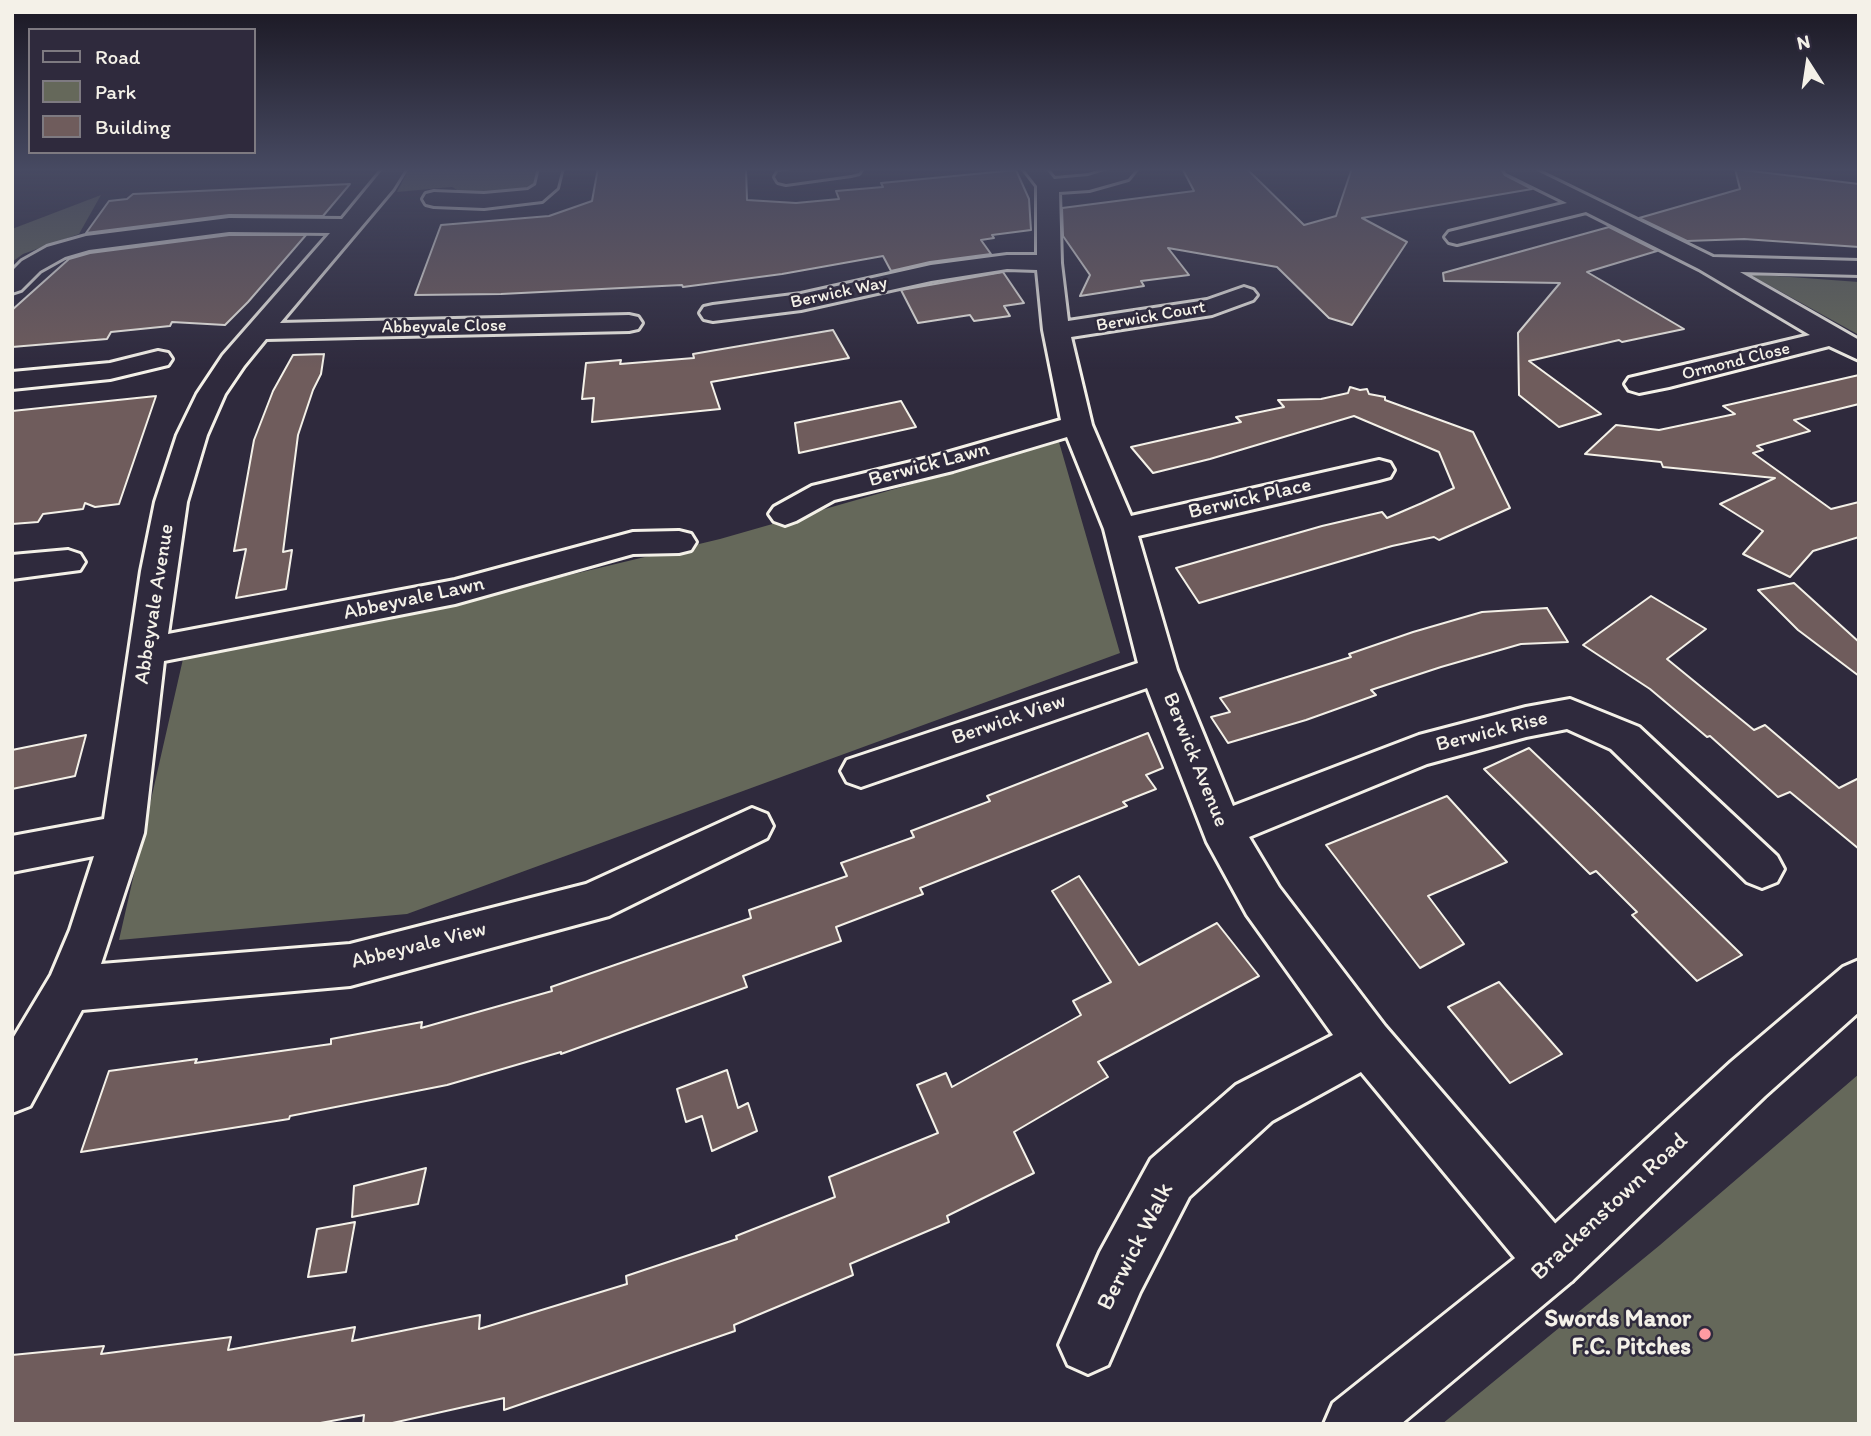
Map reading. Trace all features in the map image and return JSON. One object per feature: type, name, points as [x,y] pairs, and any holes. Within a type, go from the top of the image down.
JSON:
[{"type":"street","points":[[12,285],[31,266],[56,252],[86,243],[133,235]]},
{"type":"street","name":"Abbeyvale Avenue","points":[[12,1088],[68,989],[92,930],[122,833],[158,571],[171,502],[182,464],[211,394],[233,361],[341,235]]},
{"type":"street","name":"Berwick Avenue","points":[[1046,235],[1056,330],[1077,425],[1120,528],[1158,670],[1222,830],[1263,901],[1368,1043],[1553,1262]]},
{"type":"street","points":[[1458,237],[1466,235]]},
{"type":"street","points":[[1649,235],[1708,264],[1859,352]]},
{"type":"street","name":"Berwick Way","points":[[713,313],[801,302],[944,271],[1007,262],[1049,263]]},
{"type":"street","points":[[1708,264],[1859,268]]},
{"type":"street","name":"Berwick Court","points":[[1056,330],[1212,307],[1244,295]]},
{"type":"street","name":"Abbeyvale Close","points":[[260,331],[629,323]]},
{"type":"street","name":"Ormond Close","points":[[1639,384],[1669,379],[1833,337]]},
{"type":"street","points":[[12,381],[110,371],[158,359]]},
{"type":"street","name":"Berwick Lawn","points":[[785,514],[823,493],[942,464],[1077,425]]},
{"type":"street","name":"Berwick Place","points":[[1120,528],[1379,470]]},
{"type":"street","name":"Abbeyvale Lawn","points":[[148,652],[455,592],[633,543],[679,542]]},
{"type":"street","points":[[12,567],[68,562]]},
{"type":"street","name":"Berwick View","points":[[861,771],[1158,670]]},
{"type":"street","name":"Berwick Rise","points":[[1222,830],[1419,751],[1526,722],[1570,714],[1625,738],[1762,869]]},
{"type":"street","name":"Abbeyvale View","points":[[68,989],[350,965],[593,902],[752,826]]},
{"type":"street","points":[[12,854],[122,833]]},
{"type":"street","name":"Brackenstown Road","points":[[1354,1424],[1553,1262],[1748,1079],[1859,982]]},
{"type":"street","name":"Berwick Walk","points":[[1088,1345],[1120,1272],[1170,1178],[1254,1103],[1368,1043]]},
{"type":"green space","points":[[12,235],[76,235],[23,254],[12,262]]},
{"type":"green space","points":[[1749,274],[1859,282],[1859,335]]},
{"type":"green space","points":[[1059,442],[1120,653],[407,914],[119,940],[183,659],[436,607],[720,539]]},
{"type":"green space","name":"Swords Manor F.C. Pitches","points":[[1859,1074],[1859,1424],[1442,1424],[1660,1245]]},
{"type":"building","points":[[229,235],[306,235],[225,325],[172,322],[170,326],[111,332],[107,339],[12,347],[12,310],[69,259],[90,253]]},
{"type":"building","points":[[437,235],[992,235],[994,238],[981,240],[991,254],[930,262],[891,271],[883,256],[782,274],[683,287],[415,295]]},
{"type":"building","points":[[1394,235],[1407,242],[1352,325],[1329,318],[1277,267],[1168,248],[1189,275],[1141,281],[1144,286],[1080,296],[1090,275],[1063,236]]},
{"type":"building","points":[[1580,235],[1625,235],[1657,251],[1587,272],[1684,329],[1622,342],[1619,340],[1529,361],[1601,414],[1559,427],[1519,395],[1518,333],[1560,283],[1444,281],[1443,273]]},
{"type":"building","points":[[1675,235],[1859,235],[1859,247],[1744,239],[1687,241]]},
{"type":"building","points":[[1003,272],[1024,303],[1004,306],[1010,316],[974,321],[970,315],[918,323],[901,290]]},
{"type":"building","points":[[833,330],[849,358],[711,382],[720,409],[592,422],[594,398],[582,399],[586,363],[621,360],[620,364],[694,358],[693,354]]},
{"type":"building","points":[[324,354],[321,374],[298,435],[283,552],[292,550],[286,589],[236,598],[246,549],[234,551],[254,440],[273,391],[293,355]]},
{"type":"building","points":[[1859,375],[1859,404],[1794,420],[1810,431],[1757,446],[1763,450],[1753,453],[1831,509],[1859,502],[1859,537],[1813,551],[1790,577],[1743,554],[1763,531],[1720,504],[1775,478],[1663,467],[1661,462],[1585,454],[1616,425],[1659,430],[1735,414],[1723,406]]},
{"type":"building","points":[[1350,387],[1367,389],[1369,394],[1385,397],[1385,400],[1473,432],[1510,508],[1439,540],[1434,537],[1392,546],[1199,603],[1176,568],[1322,526],[1382,512],[1387,518],[1422,503],[1454,488],[1439,452],[1354,416],[1153,473],[1131,447],[1241,422],[1236,417],[1284,407],[1278,400],[1321,399],[1348,393]]},
{"type":"building","points":[[156,396],[119,504],[95,507],[85,503],[83,509],[43,514],[38,522],[12,524],[12,411]]},
{"type":"building","points":[[901,401],[916,427],[799,453],[795,423]]},
{"type":"building","points":[[1794,583],[1859,642],[1859,676],[1798,630],[1758,590]]},
{"type":"building","points":[[1651,596],[1706,629],[1667,659],[1754,730],[1765,725],[1839,788],[1859,778],[1859,849],[1790,792],[1778,797],[1710,736],[1707,737],[1650,689],[1583,645]]},
{"type":"building","points":[[1547,608],[1568,642],[1521,644],[1441,667],[1371,690],[1376,695],[1306,720],[1228,743],[1211,717],[1230,712],[1220,698],[1351,657],[1349,654],[1413,632],[1482,612]]},
{"type":"building","points":[[1148,733],[1163,768],[1146,775],[1156,789],[1123,802],[1127,806],[920,888],[923,894],[836,927],[841,941],[743,976],[747,987],[561,1054],[447,1085],[290,1116],[289,1119],[81,1152],[109,1071],[197,1059],[195,1063],[331,1044],[331,1039],[422,1022],[421,1028],[552,991],[551,987],[751,918],[749,910],[847,876],[841,863],[914,837],[911,831],[990,801],[987,796]]},
{"type":"building","points":[[86,735],[75,776],[12,789],[12,750]]},
{"type":"building","points":[[1529,748],[1742,955],[1697,981],[1632,915],[1637,912],[1596,871],[1590,874],[1484,769]]},
{"type":"building","points":[[1447,796],[1507,862],[1428,896],[1464,944],[1420,968],[1326,845]]},
{"type":"building","points":[[1079,876],[1139,965],[1217,923],[1259,976],[1098,1062],[1108,1077],[1014,1132],[1034,1173],[947,1216],[949,1222],[850,1264],[853,1275],[734,1325],[735,1331],[504,1410],[504,1398],[388,1424],[363,1424],[364,1415],[315,1424],[12,1424],[12,1355],[104,1346],[101,1354],[231,1337],[228,1350],[355,1327],[352,1341],[480,1315],[479,1329],[627,1284],[626,1276],[737,1239],[736,1236],[835,1197],[829,1177],[938,1133],[917,1085],[946,1073],[952,1087],[1081,1015],[1073,1001],[1111,982],[1052,891]]},
{"type":"building","points":[[1499,982],[1562,1054],[1510,1083],[1448,1007]]},
{"type":"building","points":[[727,1070],[738,1108],[748,1103],[757,1131],[712,1151],[702,1116],[686,1122],[677,1089]]},
{"type":"building","points":[[426,1168],[418,1204],[352,1217],[354,1186]]},
{"type":"building","points":[[355,1222],[346,1272],[308,1277],[317,1229]]},
{"type":"place","name":"Swords Manor F.C. Pitches","points":[[1705,1334]]}]
